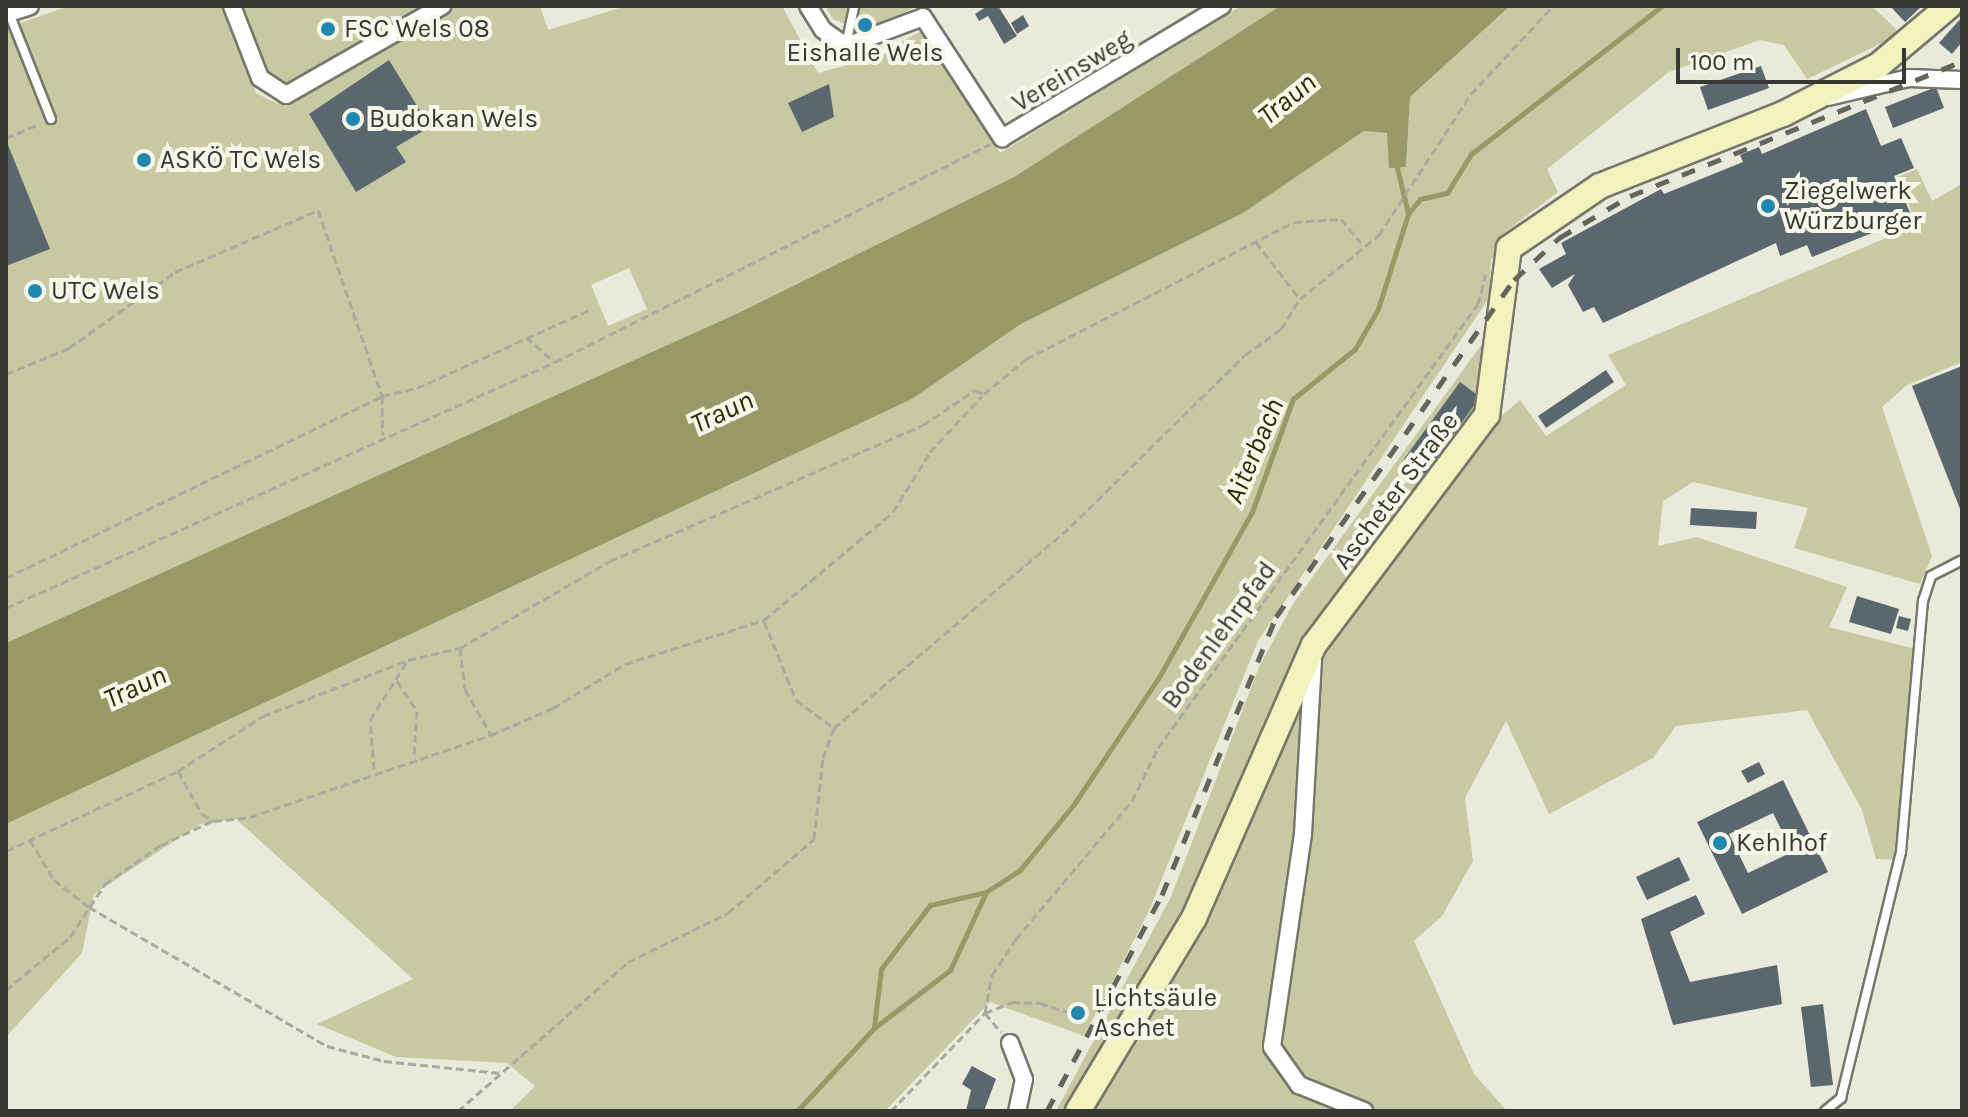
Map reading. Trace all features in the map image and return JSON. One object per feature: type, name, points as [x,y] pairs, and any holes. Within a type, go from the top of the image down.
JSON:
[{"type":"main road","name":"Ascheter Straße","points":[[1078,1111],[1194,918],[1314,645],[1487,415],[1509,248],[1598,180],[1815,99],[1896,54],[1949,6]]},
{"type":"street","points":[[8,14],[30,6]]},
{"type":"street","points":[[232,6],[260,78],[286,95],[442,6]]},
{"type":"street","points":[[808,6],[823,30],[846,46]]},
{"type":"street","name":"Vereinsweg","points":[[846,46],[923,17],[1002,138],[1222,6]]},
{"type":"street","points":[[1815,99],[1909,78],[1962,80]]},
{"type":"street","points":[[1314,645],[1303,834],[1272,1047],[1299,1085],[1364,1111]]},
{"type":"street","points":[[1010,1043],[1024,1079],[1017,1111]]},
{"type":"lane","points":[[846,46],[854,6]]},
{"type":"lane","points":[[8,14],[51,119]]},
{"type":"lane","points":[[1825,1111],[1841,1098],[1863,983],[1901,852],[1923,601],[1931,576],[1962,560]]},
{"type":"path","points":[[458,1111],[628,962],[728,913],[814,839],[823,758],[834,728],[1071,526],[1245,355],[1281,329],[1300,299],[1361,243],[1379,235],[1437,152],[1471,94],[1553,6]]},
{"type":"path","points":[[6,138],[51,119]]},
{"type":"path","points":[[6,608],[383,435],[555,362],[1002,138]]},
{"type":"path","points":[[6,374],[69,348],[175,272],[318,210],[382,396],[383,435]]},
{"type":"path","points":[[6,990],[70,937],[105,884],[161,845],[214,821],[336,791],[374,769],[491,735],[625,664],[764,620],[893,512],[930,452],[984,394],[1026,359],[1256,242],[1318,216],[1341,219],[1361,243]]},
{"type":"path","points":[[1256,242],[1300,299]]},
{"type":"path","name":"Bodenlehrpfad","points":[[985,1013],[992,975],[1016,939],[1132,801],[1158,748],[1478,304],[1482,276]]},
{"type":"path","points":[[6,578],[382,396],[417,388],[591,309]]},
{"type":"path","points":[[526,337],[555,362]]},
{"type":"path","points":[[6,851],[178,771],[263,716],[408,660],[460,648],[610,561],[923,425],[975,390],[984,394]]},
{"type":"path","points":[[764,620],[796,700],[834,728]]},
{"type":"path","points":[[460,648],[465,689],[491,735]]},
{"type":"path","points":[[374,769],[370,720],[408,660]]},
{"type":"path","points":[[397,681],[417,711],[414,758]]},
{"type":"path","points":[[178,771],[214,821]]},
{"type":"path","points":[[29,839],[54,880],[89,907],[327,1046],[384,1061],[500,1073]]},
{"type":"path","points":[[891,1111],[985,1013],[1012,1002],[1040,1003],[1079,1016]]},
{"type":"path","points":[[985,1013],[1010,1043]]},
{"type":"shaded area","points":[[69,6],[222,6],[256,93],[278,104],[456,6],[540,6],[548,30],[626,6],[782,6],[818,73],[870,59],[923,30],[1000,153],[1241,6],[1280,6],[1014,177],[734,315],[6,643],[6,28]],"holes":[[[629,268],[647,309],[608,326],[591,285]]]},
{"type":"shaded area","points":[[239,6],[425,6],[294,84],[277,83],[262,68]]},
{"type":"shaded area","name":"Eishalle Wels","points":[[825,6],[917,6],[866,32],[833,19]]},
{"type":"shaded area","points":[[1510,6],[1872,6],[1901,34],[1807,79],[1784,45],[1760,40],[1669,72],[1547,169],[1558,192],[1504,233],[1491,261],[1489,298],[1258,641],[1148,913],[1084,1036],[990,1002],[885,1111],[510,1111],[535,1086],[507,1063],[396,1057],[317,1024],[413,979],[236,819],[200,824],[94,894],[82,953],[6,1037],[6,824],[912,399],[1021,324],[1243,213],[1364,131],[1387,133],[1390,167],[1406,167],[1410,97]]},
{"type":"shaded area","points":[[1917,169],[1932,201],[1962,184],[1962,362],[1907,385],[1882,407],[1932,556],[1920,584],[1794,548],[1808,508],[1693,482],[1663,501],[1658,546],[1697,537],[1847,587],[1829,627],[1915,649],[1902,860],[1876,859],[1862,810],[1807,710],[1676,726],[1653,758],[1549,814],[1506,721],[1465,798],[1473,861],[1442,916],[1414,941],[1474,1074],[1507,1111],[1087,1111],[1344,620],[1493,423],[1520,400],[1546,436],[1626,385],[1608,355],[1917,225],[1897,177]]},
{"type":"shaded area","points":[[1490,333],[1479,409],[1318,622],[1198,893],[1069,1111],[1056,1111],[1171,897],[1259,667],[1293,604]]},
{"type":"water","name":"Traun","points":[[1280,6],[1510,6],[1410,97],[1406,167],[1389,168],[1387,133],[1364,131],[1243,213],[1021,324],[912,399],[6,824],[6,643],[734,315],[1014,177]]},
{"type":"building","points":[[987,6],[998,6],[1017,36],[1004,44],[988,16],[979,21],[975,14]]},
{"type":"building","points":[[1890,6],[1922,6],[1905,22]]},
{"type":"building","points":[[1023,15],[1029,26],[1017,34],[1011,23]]},
{"type":"building","points":[[1962,17],[1962,42],[1952,54],[1939,43]]},
{"type":"building","points":[[389,60],[430,127],[396,147],[406,162],[356,192],[309,114]]},
{"type":"building","points":[[1761,66],[1769,88],[1708,110],[1700,87]]},
{"type":"building","points":[[829,84],[834,117],[802,132],[788,103]]},
{"type":"building","points":[[1936,87],[1944,108],[1893,128],[1885,107]]},
{"type":"building","name":"Ziegelwerk Würzburger","points":[[1866,109],[1881,146],[1901,138],[1914,168],[1894,176],[1912,217],[1812,257],[1807,245],[1780,256],[1776,243],[1603,323],[1594,307],[1583,312],[1568,285],[1575,274],[1552,288],[1539,269],[1566,254],[1561,243],[1661,189],[1664,194],[1743,162],[1740,155],[1759,147],[1762,154]]},
{"type":"building","points":[[6,140],[50,249],[6,266]]},
{"type":"building","points":[[1962,366],[1962,514],[1912,386]]},
{"type":"building","points":[[1606,370],[1614,382],[1546,428],[1538,416]]},
{"type":"building","points":[[1460,382],[1480,397],[1425,474],[1404,459]]},
{"type":"building","points":[[1691,508],[1757,512],[1756,529],[1690,525]]},
{"type":"building","points":[[1857,596],[1899,609],[1891,634],[1849,622]]},
{"type":"building","points":[[1899,616],[1911,619],[1908,631],[1896,628]]},
{"type":"building","points":[[1759,762],[1765,774],[1748,783],[1741,771]]},
{"type":"building","name":"Kehlhof","points":[[1783,780],[1828,872],[1742,914],[1697,822]],"holes":[[[1773,813],[1792,852],[1748,873],[1729,834]]]},
{"type":"building","points":[[1679,857],[1690,880],[1647,900],[1636,877]]},
{"type":"building","points":[[1696,895],[1705,914],[1670,932],[1690,982],[1777,965],[1782,1004],[1673,1025],[1641,919]]},
{"type":"building","points":[[1823,1004],[1833,1085],[1811,1087],[1801,1007]]},
{"type":"building","points":[[972,1066],[996,1079],[984,1111],[966,1111],[971,1090],[962,1084]]},
{"type":"waterway","name":"Aiterbach","points":[[797,1111],[874,1028],[950,970],[986,892],[1020,870],[1074,804],[1159,677],[1252,512],[1293,399],[1355,349],[1378,309],[1408,214],[1420,199],[1447,193],[1471,154],[1662,6]]},
{"type":"waterway","points":[[1396,164],[1408,213]]},
{"type":"waterway","name":"Aiterbach","points":[[874,1027],[881,969],[930,905],[986,892]]},
{"type":"railway","points":[[1047,1111],[1162,895],[1276,617],[1514,280],[1559,238],[1630,196],[1962,61]]},
{"type":"place","name":"Eishalle Wels","points":[[865,25]]},
{"type":"place","name":"FSC Wels 08","points":[[328,29]]},
{"type":"place","name":"Budokan Wels","points":[[353,119]]},
{"type":"place","name":"ASKÖ TC Wels","points":[[144,160]]},
{"type":"place","name":"Ziegelwerk Würzburger","points":[[1768,206]]},
{"type":"place","name":"UTC Wels","points":[[35,291]]},
{"type":"place","name":"Kehlhof","points":[[1720,843]]},
{"type":"place","name":"Lichtsäule Aschet","points":[[1078,1013]]}]
